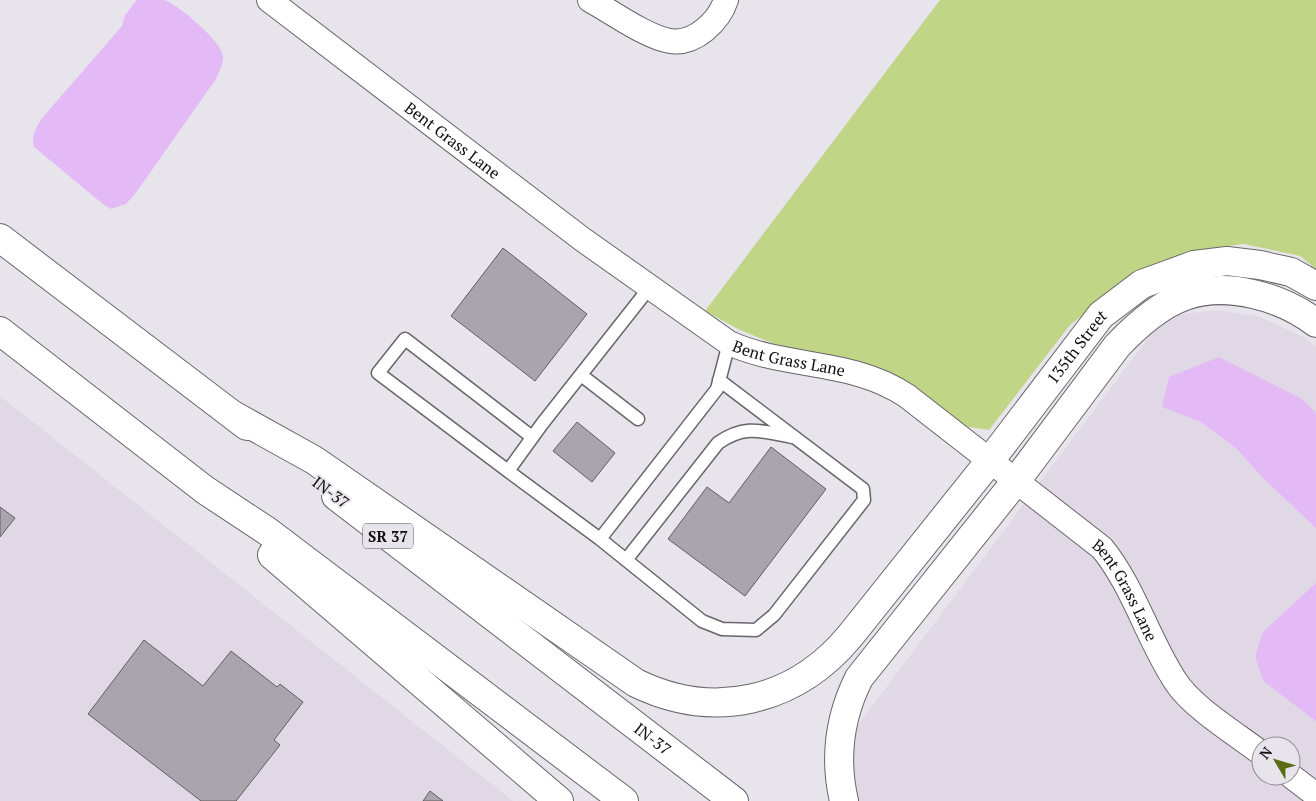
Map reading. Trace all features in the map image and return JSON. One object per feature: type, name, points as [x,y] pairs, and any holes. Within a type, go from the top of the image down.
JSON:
[{"type":"main road","name":"IN-37","points":[[0,238],[734,801]]},
{"type":"main road","name":"135th Street","points":[[233,415],[314,460],[636,682],[665,694],[695,701],[734,701],[764,696],[797,682],[826,663],[850,636],[989,462],[1101,316],[1142,284],[1194,265],[1227,261],[1260,265],[1291,272],[1316,286]]},
{"type":"main road","name":"135th Street","points":[[844,801],[839,769],[839,742],[846,709],[858,678],[1016,481],[1092,377],[1134,329],[1185,296],[1217,290],[1242,293],[1277,301],[1305,314],[1316,323]]},
{"type":"main road","points":[[0,331],[205,490],[267,531],[624,801]]},
{"type":"main road","points":[[205,490],[250,536],[559,801]]},
{"type":"street","name":"Bent Grass Lane","points":[[269,0],[582,239],[729,343],[756,352],[862,374],[885,382],[907,396],[989,462],[1102,548],[1116,569],[1176,683],[1191,699],[1251,745]]},
{"type":"street","points":[[590,0],[646,32],[670,41],[687,38],[713,23],[722,11],[726,0]]},
{"type":"street","points":[[1301,784],[1316,795]]},
{"type":"lane","points":[[508,471],[532,436],[650,287]]},
{"type":"lane","points":[[532,436],[405,339],[378,373],[600,539],[702,621],[722,629],[756,630],[774,615],[864,500],[863,488],[719,380]]},
{"type":"lane","points":[[600,539],[717,390],[729,343]]},
{"type":"lane","points":[[581,374],[638,419]]},
{"type":"lane","points":[[626,560],[718,444],[734,432],[755,429],[796,438]]},
{"type":"shaded area","points":[[137,0],[164,0],[179,8],[216,42],[221,50],[223,59],[216,79],[135,194],[126,204],[111,209],[34,147],[33,139],[36,128],[42,118],[122,26],[125,15]]},
{"type":"shaded area","points":[[1214,310],[1258,316],[1305,338],[1316,347],[1316,801],[852,801],[852,733],[1152,333],[1179,315]]},
{"type":"shaded area","points":[[1219,357],[1302,399],[1316,413],[1316,528],[1262,477],[1237,449],[1201,422],[1162,407],[1169,377]]},
{"type":"shaded area","points":[[0,396],[513,801],[0,801]]},
{"type":"shaded area","points":[[1316,583],[1316,721],[1263,681],[1255,656],[1263,632]]},
{"type":"green space","points":[[940,0],[1316,0],[1316,269],[1300,256],[1244,244],[1189,251],[1136,273],[1070,325],[989,430],[962,426],[885,370],[779,346],[740,330],[705,311]]},
{"type":"building","points":[[503,248],[587,314],[535,381],[451,316]]},
{"type":"building","points":[[577,422],[615,453],[592,482],[553,451]]},
{"type":"building","points":[[771,447],[826,489],[745,596],[668,539],[707,487],[729,503]]},
{"type":"building","points":[[0,507],[15,518],[0,537]]},
{"type":"building","points":[[144,640],[203,686],[231,651],[277,687],[280,684],[303,702],[274,740],[280,745],[236,801],[201,801],[88,714]]},
{"type":"building","points":[[430,791],[443,801],[423,801]]}]
